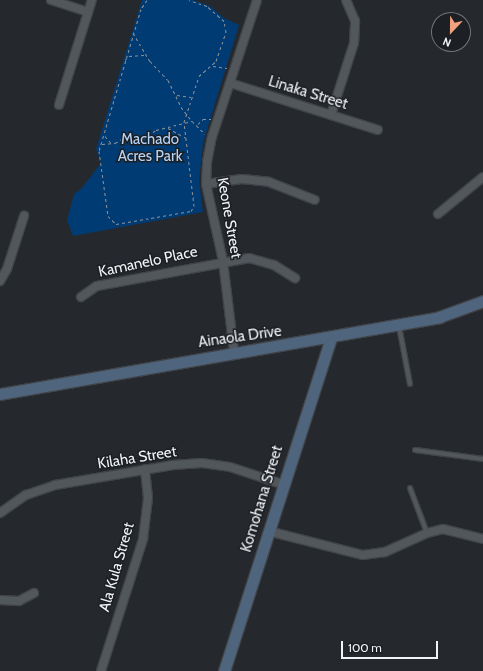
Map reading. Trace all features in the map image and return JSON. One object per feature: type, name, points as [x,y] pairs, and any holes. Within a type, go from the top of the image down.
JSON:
[{"type":"street","points":[[52,0],[88,12]]},
{"type":"street","points":[[59,105],[92,0]]},
{"type":"street","name":"Keone Street","points":[[234,351],[223,261],[206,184],[212,137],[257,0]]},
{"type":"street","points":[[331,115],[354,43],[355,21],[346,0]]},
{"type":"street","name":"Linaka Street","points":[[230,83],[378,130]]},
{"type":"street","points":[[438,214],[483,177]]},
{"type":"street","points":[[206,184],[242,179],[269,182],[315,200]]},
{"type":"street","points":[[0,281],[7,269],[24,216]]},
{"type":"street","name":"Kamanelo Place","points":[[82,297],[97,286],[223,261],[249,258],[262,260],[285,271],[295,278]]},
{"type":"street","name":"Ainaola Drive","points":[[0,394],[234,351],[256,351],[399,323],[440,317],[482,303]]},
{"type":"street","name":"Komohana Street","points":[[224,671],[282,484],[331,337]]},
{"type":"street","name":"Kilaha Street","points":[[1,510],[26,496],[55,485],[145,469],[202,463],[230,467],[282,484]]},
{"type":"street","name":"Ala Kula Street","points":[[101,671],[143,539],[148,498],[145,469]]},
{"type":"street","points":[[268,531],[363,555],[385,552],[427,533],[444,529],[483,539]]},
{"type":"street","points":[[0,600],[19,601],[34,593]]},
{"type":"lane","points":[[399,323],[410,384]]},
{"type":"lane","points":[[415,450],[483,459]]},
{"type":"lane","points":[[410,488],[427,533]]},
{"type":"path","points":[[147,0],[141,9],[133,33],[108,115],[102,144],[99,151],[108,216],[116,224],[191,211],[194,202],[184,124],[199,76],[216,61],[226,37],[224,21],[206,6],[188,0]]},
{"type":"path","points":[[133,33],[144,54],[168,80],[186,114],[192,122]]},
{"type":"path","points":[[125,60],[129,56],[144,54]]},
{"type":"path","points":[[216,61],[219,66]]},
{"type":"path","points":[[212,66],[225,68]]},
{"type":"path","points":[[176,95],[192,97]]},
{"type":"path","points":[[198,124],[207,118],[210,118],[208,124]]},
{"type":"path","points":[[102,144],[111,143],[125,137],[143,139],[156,130],[192,122],[198,124],[202,132],[205,134],[207,129]]},
{"type":"path","points":[[168,127],[187,138]]},
{"type":"path","points":[[104,135],[111,143]]},
{"type":"green space","name":"Machado Acres Park","points":[[142,0],[193,0],[210,6],[224,18],[239,25],[203,143],[199,180],[203,212],[73,236],[67,220],[74,194],[82,188],[101,163],[96,149]]}]
